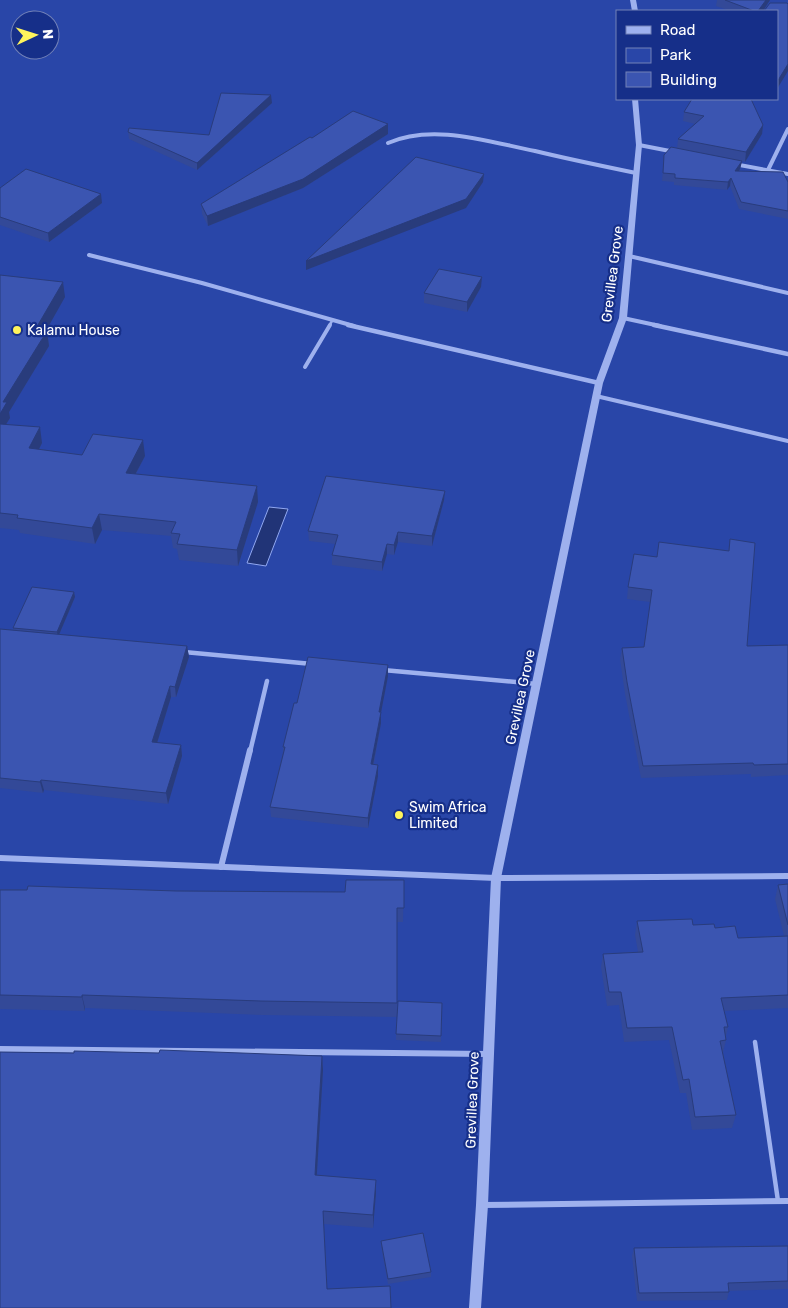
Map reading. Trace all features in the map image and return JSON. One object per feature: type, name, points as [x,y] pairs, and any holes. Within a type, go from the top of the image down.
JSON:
[{"type":"street","name":"Grevillea Grove","points":[[475,1308],[482,1205],[496,878],[596,396],[623,318],[639,146],[635,100]]},
{"type":"street","points":[[768,170],[788,129]]},
{"type":"street","points":[[388,143],[404,136],[412,135],[467,137],[636,174]]},
{"type":"street","points":[[639,146],[676,153]]},
{"type":"street","points":[[732,163],[788,174]]},
{"type":"street","points":[[89,255],[202,283],[332,321],[599,383]]},
{"type":"street","points":[[630,256],[788,293]]},
{"type":"street","points":[[623,318],[788,354]]},
{"type":"street","points":[[179,652],[318,664]]},
{"type":"street","points":[[378,670],[537,684]]},
{"type":"street","points":[[221,867],[267,681]]},
{"type":"street","points":[[0,858],[496,878],[788,876]]},
{"type":"street","points":[[0,1049],[487,1054]]},
{"type":"street","points":[[482,1205],[788,1201]]},
{"type":"lane","points":[[305,367],[332,321]]},
{"type":"lane","points":[[596,396],[788,441]]},
{"type":"lane","points":[[755,1042],[778,1201]]},
{"type":"green space","points":[[0,0],[788,0],[788,1308],[0,1308]]},
{"type":"shaded area","points":[[269,507],[288,509],[266,566],[247,563]]},
{"type":"building","points":[[725,0],[766,0],[759,10],[751,10]]},
{"type":"building","points":[[770,3],[788,4],[788,64],[778,80],[778,10],[765,10]]},
{"type":"building","points":[[221,93],[271,95],[197,163],[128,132],[129,128],[209,135]]},
{"type":"building","points":[[691,100],[751,100],[763,125],[746,152],[678,139],[704,116],[684,112]]},
{"type":"building","points":[[353,111],[388,124],[303,179],[207,216],[201,204],[310,137],[312,138]]},
{"type":"building","points":[[671,147],[742,161],[735,171],[783,172],[788,182],[788,211],[741,202],[731,178],[728,182],[675,178],[675,174],[663,173],[664,155]]},
{"type":"building","points":[[416,157],[484,174],[466,199],[306,261]]},
{"type":"building","points":[[26,169],[101,194],[48,233],[0,217],[0,188]]},
{"type":"building","points":[[439,269],[482,277],[467,302],[424,293]]},
{"type":"building","name":"Kalamu House","points":[[0,275],[63,282],[35,330],[47,331],[3,402],[7,402],[0,414]]},
{"type":"building","points":[[0,424],[40,427],[29,448],[82,455],[93,434],[143,440],[126,473],[257,486],[237,550],[177,544],[180,534],[171,533],[176,522],[99,514],[92,528],[17,518],[18,515],[0,513]]},
{"type":"building","points":[[326,476],[445,491],[432,536],[398,532],[394,545],[387,544],[382,562],[332,555],[338,535],[308,531]]},
{"type":"building","points":[[730,539],[755,543],[747,646],[788,645],[788,764],[643,766],[622,648],[644,647],[652,590],[628,587],[634,554],[657,557],[659,542],[729,551]]},
{"type":"building","points":[[32,587],[74,592],[57,632],[13,628]]},
{"type":"building","points":[[0,629],[187,646],[175,687],[170,686],[152,742],[181,745],[166,793],[41,780],[40,782],[0,778]]},
{"type":"building","points":[[308,657],[388,665],[371,764],[378,765],[368,818],[270,807],[294,703],[297,703]]},
{"type":"building","points":[[346,880],[404,880],[404,908],[397,908],[397,1003],[82,995],[82,997],[0,995],[0,890],[27,890],[28,886],[176,891],[345,892]]},
{"type":"building","points":[[788,884],[788,925],[778,885]]},
{"type":"building","points":[[692,919],[693,925],[714,924],[715,928],[735,926],[738,938],[788,936],[788,995],[721,998],[728,1027],[724,1027],[726,1040],[720,1041],[736,1115],[695,1117],[689,1079],[683,1080],[672,1027],[627,1028],[621,992],[609,992],[603,954],[643,952],[637,921]]},
{"type":"building","points":[[398,1001],[442,1003],[441,1036],[396,1034]]},
{"type":"building","points":[[160,1050],[322,1056],[315,1175],[376,1180],[373,1215],[323,1211],[327,1289],[390,1286],[391,1308],[0,1308],[0,1052],[159,1053]]},
{"type":"building","points":[[423,1233],[431,1272],[388,1279],[381,1241]]},
{"type":"building","points":[[788,1246],[788,1281],[728,1283],[729,1292],[639,1293],[634,1248]]},
{"type":"place","name":"Kalamu House","points":[[17,330]]},
{"type":"place","name":"Swim Africa Limited","points":[[399,815]]}]
